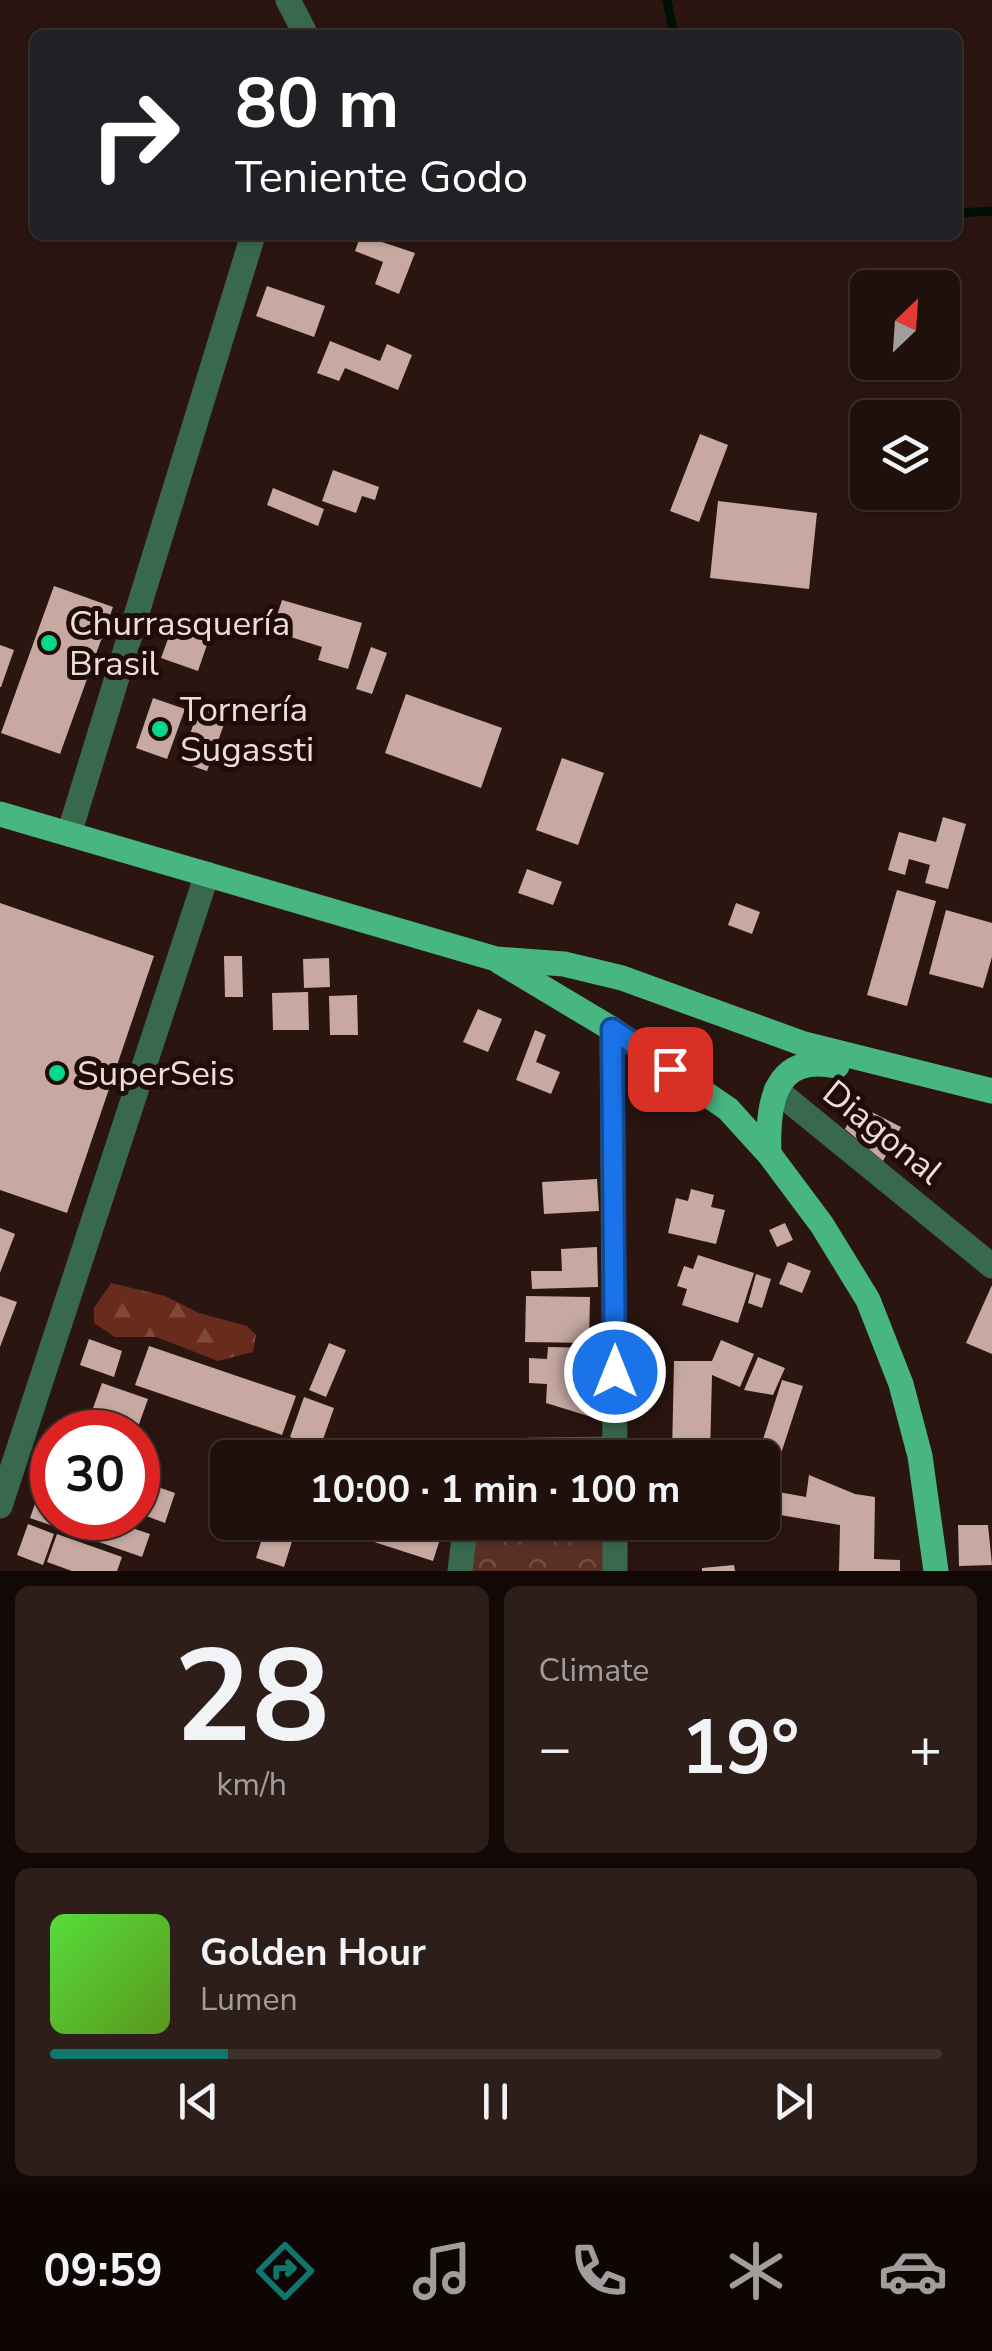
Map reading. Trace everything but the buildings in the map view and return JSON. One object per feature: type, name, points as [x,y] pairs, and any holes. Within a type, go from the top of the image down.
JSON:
[{"type":"main road","points":[[0,814],[496,959],[564,964],[622,978],[804,1044],[992,1091]]},
{"type":"main road","points":[[496,959],[612,1029],[728,1109],[769,1154],[822,1225],[868,1300],[901,1384],[920,1456],[936,1571]]},
{"type":"main road","points":[[769,1154],[768,1130],[776,1090],[799,1064],[815,1062],[894,1078],[936,1078]]},
{"type":"street","points":[[288,0],[303,30]]},
{"type":"street","points":[[69,834],[251,240]]},
{"type":"street","points":[[0,1506],[207,874]]},
{"type":"street","points":[[612,1029],[616,1440]]},
{"type":"street","name":"Diagonal","points":[[776,1090],[992,1266]]},
{"type":"street","points":[[460,1571],[464,1540]]},
{"type":"street","points":[[615,1540],[615,1571]]},
{"type":"green space","points":[[111,1283],[165,1296],[199,1313],[247,1326],[256,1335],[253,1352],[218,1361],[156,1337],[115,1337],[94,1323],[94,1308]]},
{"type":"green space","points":[[464,1540],[615,1540],[615,1571],[460,1571]]},
{"type":"waterway","points":[[667,0],[673,30]]},
{"type":"waterway","points":[[962,213],[992,211]]},
{"type":"place","name":"Churrasquería Brasil","points":[[49,643]]},
{"type":"place","name":"Tornería Sugassti","points":[[160,729]]},
{"type":"place","name":"SuperSeis","points":[[57,1073]]},
{"type":"route","points":[[615,1372],[612,1029],[670,1069]]}]
